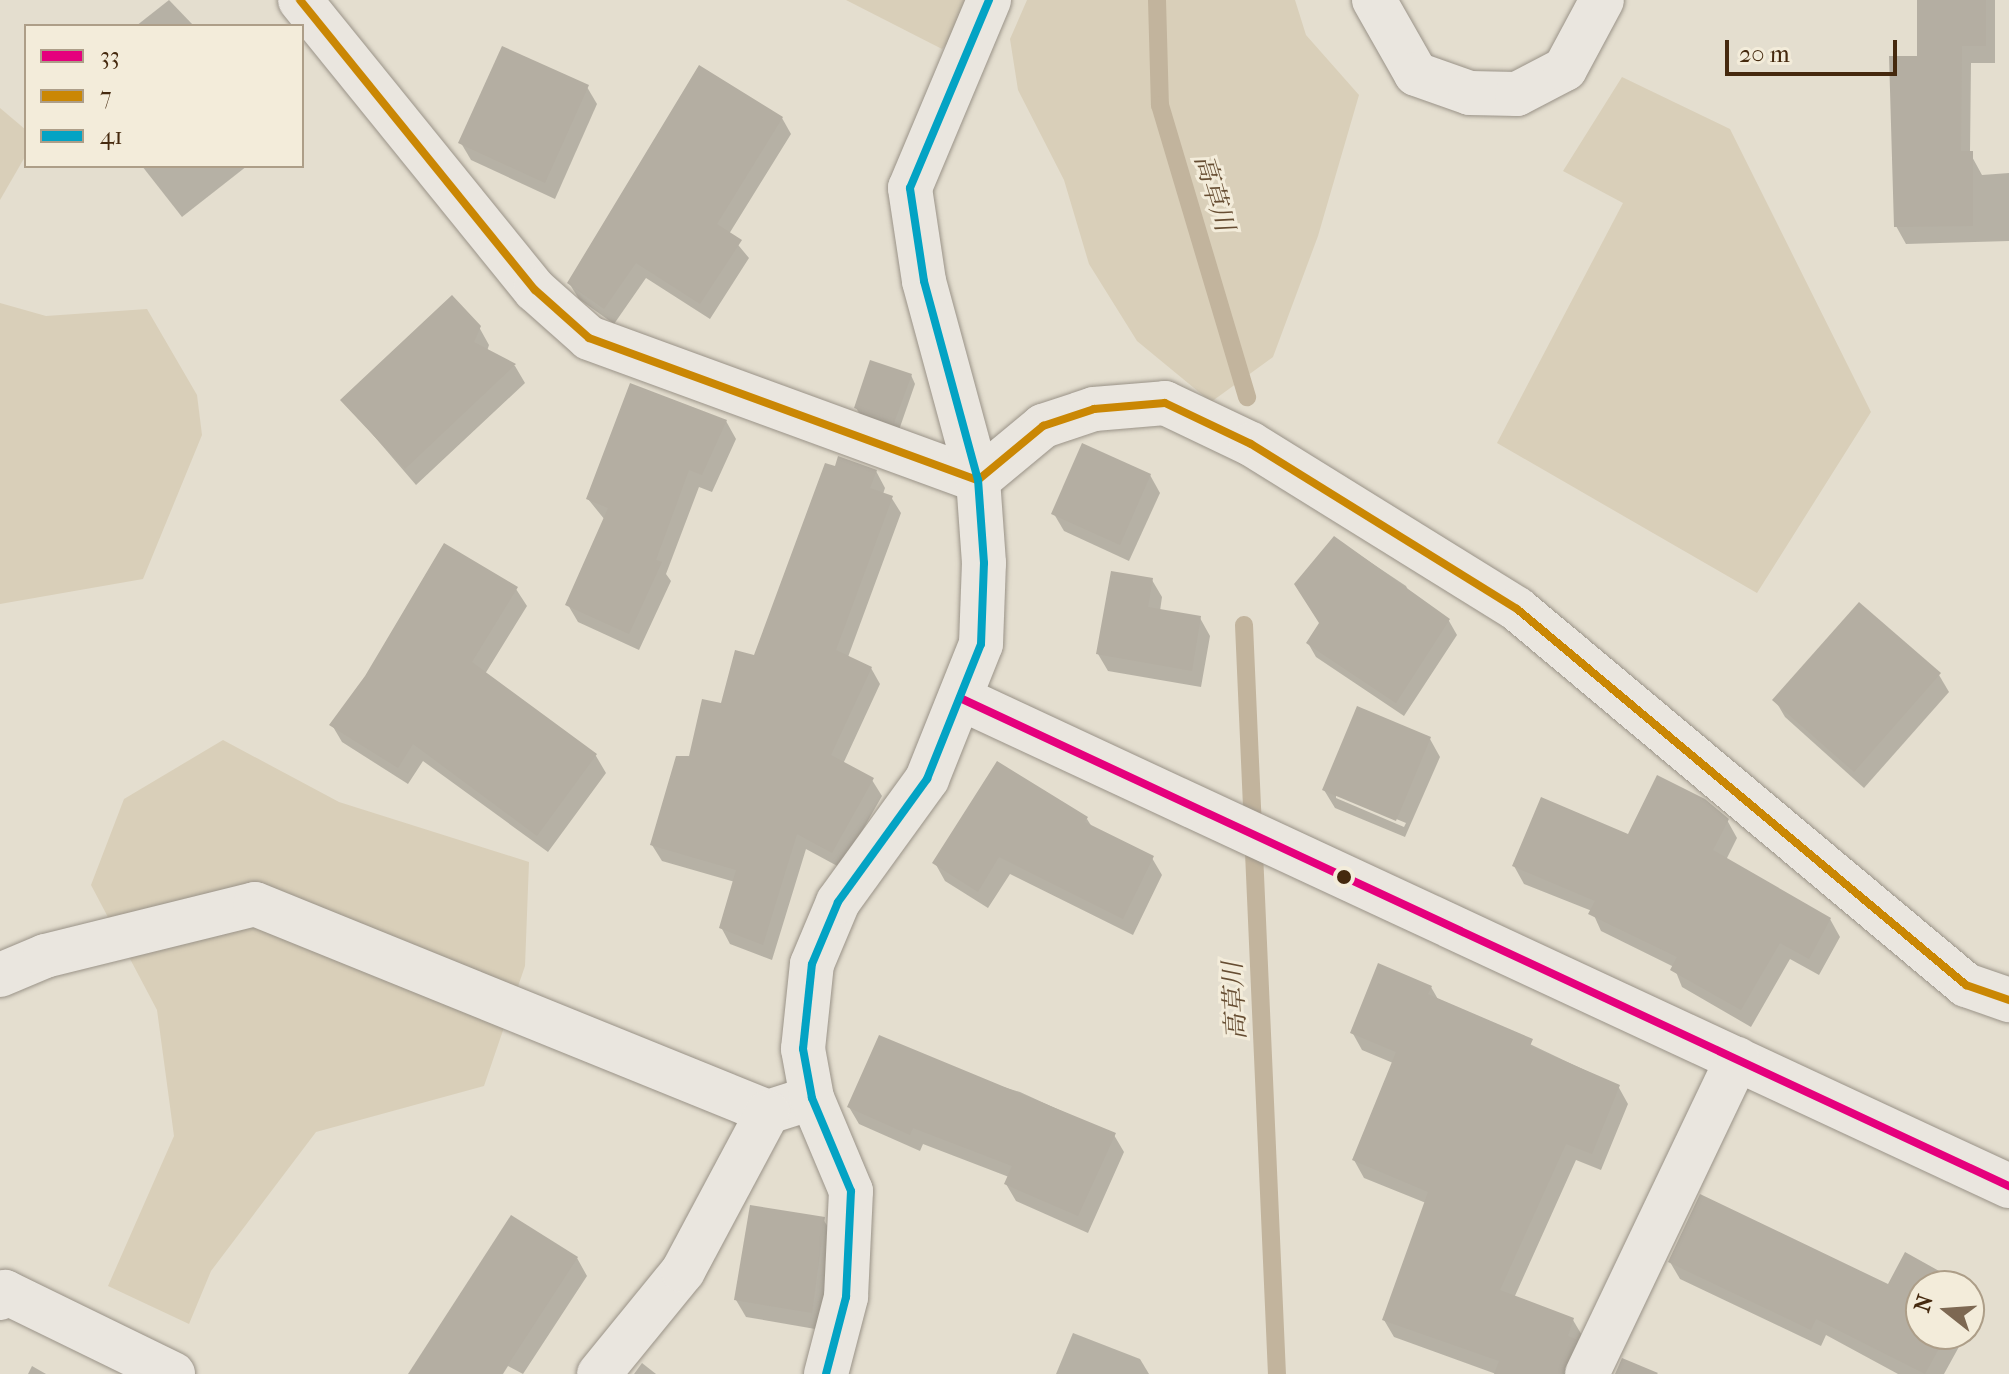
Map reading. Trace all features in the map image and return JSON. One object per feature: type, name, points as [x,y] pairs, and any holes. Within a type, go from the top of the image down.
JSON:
[{"type":"street","points":[[300,0],[535,290],[589,338],[978,480]]},
{"type":"street","points":[[826,1374],[846,1297],[851,1191],[812,1098],[803,1049],[812,964],[838,902],[927,779],[981,644],[984,563],[978,480],[928,295],[910,188],[989,0]]},
{"type":"street","points":[[1374,0],[1416,74],[1470,93],[1517,94],[1565,69],[1602,0]]},
{"type":"street","points":[[978,480],[1043,426],[1094,409],[1165,403],[1251,444],[1517,609],[1966,985],[2009,1000]]},
{"type":"street","points":[[960,698],[2009,1186]]},
{"type":"street","points":[[0,975],[45,956],[255,904],[768,1112],[812,1098]]},
{"type":"street","points":[[1587,1374],[1737,1059]]},
{"type":"street","points":[[599,1374],[683,1271],[768,1112]]},
{"type":"street","points":[[0,1298],[5,1292],[173,1374]]},
{"type":"shaded area","points":[[846,0],[985,0],[942,49]]},
{"type":"shaded area","points":[[1027,0],[1295,0],[1306,35],[1359,95],[1318,236],[1273,357],[1211,402],[1137,341],[1089,264],[1064,180],[1018,90],[1010,39]]},
{"type":"shaded area","points":[[1622,77],[1730,129],[1871,412],[1757,593],[1497,443],[1623,203],[1563,171]]},
{"type":"shaded area","points":[[0,108],[24,128],[24,158],[0,200]]},
{"type":"shaded area","points":[[0,303],[46,316],[147,309],[197,395],[202,435],[143,579],[0,604]]},
{"type":"shaded area","points":[[223,740],[339,802],[529,862],[525,966],[484,1086],[316,1132],[211,1271],[189,1324],[108,1286],[174,1136],[157,1010],[91,885],[124,799]]},
{"type":"building","points":[[1917,0],[1986,0],[1986,46],[1962,46],[1961,151],[1973,151],[1973,226],[1894,227],[1889,56],[1917,56]]},
{"type":"building","points":[[502,46],[589,85],[545,183],[458,143]]},
{"type":"building","points":[[699,65],[783,117],[717,224],[742,240],[700,304],[636,263],[604,309],[567,283]]},
{"type":"building","points":[[452,295],[481,326],[474,342],[516,364],[405,469],[340,400]]},
{"type":"building","points":[[870,360],[912,374],[894,423],[854,408]]},
{"type":"building","points":[[630,383],[727,420],[702,475],[689,470],[656,560],[662,562],[629,634],[565,605],[608,508],[586,499]]},
{"type":"building","points":[[1082,443],[1151,474],[1120,545],[1051,514]]},
{"type":"building","points":[[838,456],[877,470],[870,488],[893,496],[836,650],[872,667],[831,755],[874,778],[832,853],[797,834],[763,945],[719,928],[736,870],[650,845],[676,756],[689,756],[702,699],[721,703],[735,650],[754,655],[825,463],[835,466]]},
{"type":"building","points":[[1334,536],[1450,619],[1396,703],[1306,643],[1319,623],[1294,584]]},
{"type":"building","points":[[444,543],[518,587],[472,662],[597,754],[537,836],[413,744],[398,768],[329,725],[365,676]]},
{"type":"building","points":[[1111,571],[1153,578],[1148,607],[1201,616],[1192,671],[1096,654]]},
{"type":"building","points":[[1859,602],[1941,673],[1854,772],[1772,700]]},
{"type":"building","points":[[1357,706],[1431,737],[1396,821],[1322,790]]},
{"type":"building","points":[[997,761],[1088,817],[1085,822],[1154,856],[1123,919],[999,857],[978,892],[932,863]]},
{"type":"building","points":[[1657,775],[1705,799],[1729,819],[1713,850],[1831,918],[1809,959],[1780,943],[1741,1010],[1670,970],[1677,957],[1588,914],[1595,901],[1512,866],[1541,797],[1628,834]]},
{"type":"building","points":[[1378,963],[1432,986],[1428,994],[1533,1039],[1530,1046],[1620,1085],[1592,1154],[1566,1144],[1500,1290],[1574,1318],[1568,1336],[1576,1339],[1562,1374],[1494,1374],[1499,1361],[1382,1320],[1428,1192],[1352,1160],[1396,1052],[1350,1033]]},
{"type":"building","points":[[879,1035],[1116,1133],[1078,1216],[1004,1184],[1012,1166],[913,1128],[910,1135],[847,1107]]},
{"type":"building","points":[[1700,1194],[1888,1284],[1905,1252],[1937,1270],[1905,1270],[1905,1350],[1938,1350],[1925,1374],[1816,1319],[1811,1330],[1668,1262]]},
{"type":"building","points":[[750,1205],[825,1217],[812,1313],[734,1300]]},
{"type":"building","points":[[511,1215],[578,1257],[502,1374],[408,1374]]},
{"type":"building","points":[[1622,1358],[1658,1373],[1615,1374]]},
{"type":"waterway","name":"高草川","points":[[1157,0],[1160,105],[1247,397]]},
{"type":"waterway","name":"高草川","points":[[1244,625],[1277,1374]]},
{"type":"transit line","name":"7","points":[[300,0],[535,290],[589,338],[978,480],[1043,426],[1094,409],[1165,403],[1251,444],[1517,609],[1966,985],[2009,1000]]},
{"type":"transit line","name":"41","points":[[826,1374],[846,1297],[851,1191],[812,1098],[803,1049],[812,964],[838,902],[927,779],[981,644],[984,563],[978,480],[924,281],[910,188],[989,0]]},
{"type":"transit line","name":"33","points":[[960,698],[2009,1186]]}]
